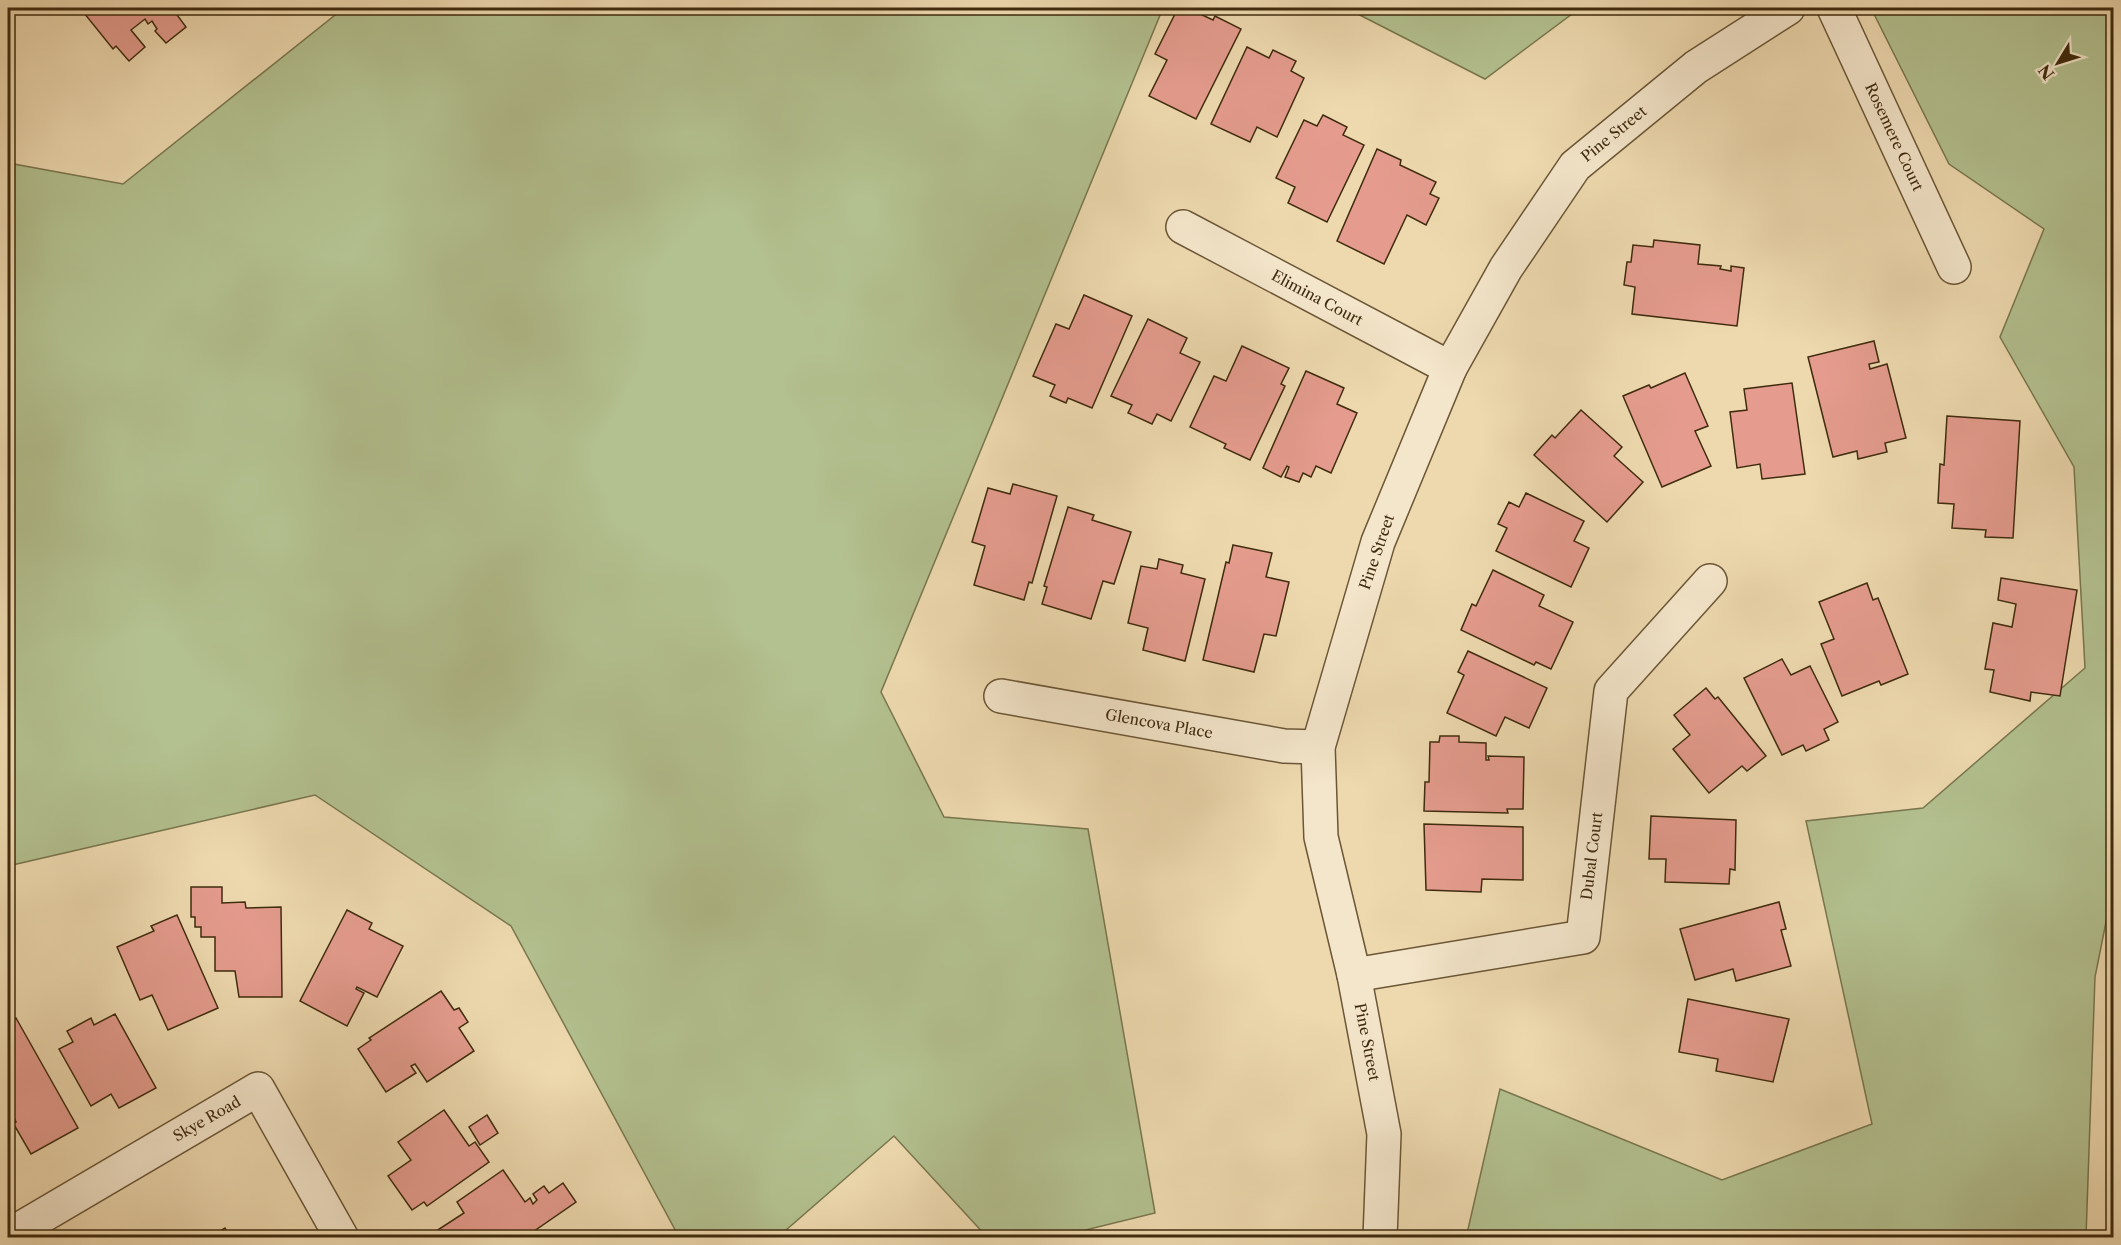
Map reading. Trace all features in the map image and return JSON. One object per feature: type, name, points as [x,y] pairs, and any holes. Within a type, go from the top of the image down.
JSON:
[{"type":"street","name":"Pine Street","points":[[1380,1238],[1384,1134],[1354,975],[1321,837],[1318,747],[1378,542],[1450,368],[1506,268],[1575,166],[1696,67],[1788,8]]},
{"type":"street","name":"Rosemere Court","points":[[1834,8],[1954,267]]},
{"type":"street","name":"Elimina Court","points":[[1183,227],[1450,368]]},
{"type":"street","name":"Dubal Court","points":[[1354,975],[1583,937],[1611,691],[1710,580]]},
{"type":"street","name":"Glencova Place","points":[[1001,696],[1284,746],[1318,747]]},
{"type":"street","name":"Skye Road","points":[[8,1236],[258,1089],[342,1238]]},
{"type":"green space","points":[[344,8],[1163,8],[881,692],[944,817],[1088,829],[1155,1213],[1057,1237],[987,1237],[894,1136],[778,1237],[679,1237],[511,926],[315,795],[8,866],[8,163],[123,184]]},
{"type":"green space","points":[[1346,8],[1580,8],[1485,79]]},
{"type":"green space","points":[[1871,8],[2113,8],[2114,882],[2095,977],[2086,1237],[1466,1238],[1500,1089],[1722,1180],[1872,1124],[1806,821],[1923,808],[2085,668],[2074,467],[2000,337],[2044,229],[1949,164]]},
{"type":"building","points":[[80,8],[172,8],[186,27],[166,43],[155,31],[157,29],[152,21],[148,24],[145,19],[131,30],[145,47],[129,61],[116,46],[113,49]]},
{"type":"building","points":[[1178,8],[1187,8],[1213,20],[1215,16],[1241,29],[1196,119],[1149,96],[1167,60],[1155,54]]},
{"type":"building","points":[[1247,47],[1269,58],[1273,50],[1296,61],[1291,71],[1304,78],[1277,137],[1257,127],[1250,142],[1211,124]]},
{"type":"building","points":[[1323,115],[1347,127],[1343,135],[1364,145],[1327,222],[1288,203],[1295,187],[1276,178],[1304,120],[1317,126]]},
{"type":"building","points":[[1377,149],[1401,160],[1400,165],[1436,182],[1430,194],[1439,198],[1426,225],[1407,215],[1384,264],[1337,241]]},
{"type":"building","points":[[1654,240],[1700,245],[1698,264],[1721,266],[1720,269],[1731,271],[1731,266],[1744,268],[1737,326],[1632,314],[1635,287],[1624,285],[1627,262],[1631,262],[1633,245],[1653,247]]},
{"type":"building","points":[[1084,295],[1132,316],[1092,408],[1068,398],[1066,403],[1050,396],[1055,385],[1033,376],[1056,324],[1069,329]]},
{"type":"building","points":[[1148,319],[1187,338],[1180,353],[1200,362],[1171,421],[1157,414],[1152,424],[1128,413],[1132,405],[1111,396]]},
{"type":"building","points":[[1874,341],[1879,362],[1869,364],[1870,369],[1887,364],[1906,438],[1885,443],[1887,452],[1858,459],[1857,451],[1833,457],[1808,357]]},
{"type":"building","points":[[1242,346],[1289,368],[1281,384],[1285,386],[1250,460],[1224,448],[1226,444],[1190,427],[1214,376],[1226,381]]},
{"type":"building","points":[[1306,371],[1344,388],[1337,404],[1357,413],[1331,473],[1316,466],[1311,477],[1303,473],[1299,482],[1285,477],[1289,467],[1287,466],[1281,477],[1263,468]]},
{"type":"building","points":[[1685,373],[1708,426],[1695,431],[1711,466],[1662,487],[1623,396],[1649,385],[1651,388]]},
{"type":"building","points":[[1792,383],[1805,474],[1762,479],[1760,464],[1737,468],[1730,412],[1747,410],[1744,389]]},
{"type":"building","points":[[1581,410],[1622,447],[1614,456],[1643,482],[1607,522],[1534,455],[1552,435],[1555,438]]},
{"type":"building","points":[[1947,416],[2020,421],[2013,538],[1985,537],[1986,530],[1952,528],[1954,504],[1938,503],[1940,464],[1944,465]]},
{"type":"building","points":[[1013,484],[1057,496],[1032,583],[1029,582],[1024,600],[974,585],[985,546],[972,542],[988,488],[1010,494]]},
{"type":"building","points":[[1526,493],[1584,521],[1574,541],[1589,548],[1571,587],[1496,551],[1507,528],[1498,524],[1509,502],[1519,507]]},
{"type":"building","points":[[1068,507],[1094,515],[1092,520],[1131,532],[1114,584],[1103,581],[1091,619],[1042,604],[1047,587],[1044,586]]},
{"type":"building","points":[[1233,545],[1272,553],[1266,577],[1289,582],[1276,636],[1264,634],[1254,672],[1203,660],[1226,562],[1229,563]]},
{"type":"building","points":[[1159,559],[1183,565],[1181,573],[1205,579],[1185,661],[1143,650],[1148,628],[1128,623],[1141,566],[1157,569]]},
{"type":"building","points":[[1493,570],[1544,595],[1539,606],[1573,622],[1551,669],[1536,662],[1534,665],[1461,630],[1472,604],[1476,606]]},
{"type":"building","points":[[2001,578],[2077,590],[2060,696],[2031,692],[2030,701],[1990,692],[1994,670],[1985,669],[1993,623],[2012,627],[2016,604],[1998,600]]},
{"type":"building","points":[[1867,583],[1873,600],[1878,598],[1908,674],[1881,685],[1879,681],[1842,696],[1821,644],[1834,639],[1819,602]]},
{"type":"building","points":[[1468,651],[1547,688],[1529,728],[1505,717],[1496,736],[1447,713],[1464,675],[1458,672]]},
{"type":"building","points":[[1782,659],[1791,675],[1810,666],[1838,722],[1824,729],[1829,740],[1806,751],[1803,745],[1782,755],[1744,678]]},
{"type":"building","points":[[1706,688],[1715,699],[1718,697],[1766,756],[1747,771],[1742,766],[1709,793],[1673,749],[1690,735],[1674,715]]},
{"type":"building","points":[[1440,736],[1459,736],[1459,742],[1486,743],[1486,760],[1489,760],[1488,756],[1524,757],[1523,809],[1507,809],[1508,813],[1424,811],[1425,782],[1429,782],[1430,742],[1439,742]]},
{"type":"building","points":[[1651,816],[1736,820],[1735,870],[1730,869],[1729,884],[1665,882],[1666,859],[1649,859]]},
{"type":"building","points":[[1424,824],[1523,827],[1523,880],[1482,879],[1481,892],[1426,890]]},
{"type":"building","points":[[191,887],[222,887],[222,903],[245,902],[246,908],[281,907],[282,997],[239,997],[235,971],[215,971],[215,937],[201,937],[201,927],[195,927],[195,917],[191,917]]},
{"type":"building","points":[[1779,902],[1786,929],[1781,930],[1791,966],[1736,981],[1733,969],[1695,980],[1680,929]]},
{"type":"building","points":[[347,910],[372,923],[369,929],[403,946],[377,997],[357,987],[356,989],[364,993],[347,1026],[300,1001]]},
{"type":"building","points":[[177,915],[218,1008],[168,1030],[152,995],[140,1000],[117,947],[154,931],[151,926]]},
{"type":"building","points":[[441,991],[454,1010],[459,1008],[468,1022],[459,1028],[474,1051],[427,1082],[415,1064],[411,1066],[416,1073],[386,1092],[358,1049],[371,1040],[369,1038]]},
{"type":"building","points":[[1688,999],[1789,1019],[1773,1082],[1716,1071],[1718,1059],[1679,1052]]},
{"type":"building","points":[[115,1014],[156,1088],[119,1108],[111,1094],[91,1106],[59,1049],[73,1042],[67,1031],[91,1018],[94,1025]]},
{"type":"building","points":[[16,1018],[78,1128],[31,1154],[13,1123],[16,1122],[14,1117],[8,1120],[8,1023]]},
{"type":"building","points":[[444,1110],[469,1146],[475,1142],[489,1162],[427,1206],[424,1202],[412,1210],[388,1176],[411,1160],[398,1142]]},
{"type":"building","points":[[487,1115],[498,1133],[480,1145],[469,1127]]},
{"type":"building","points":[[503,1170],[525,1202],[530,1198],[533,1204],[537,1200],[533,1194],[544,1186],[549,1193],[563,1183],[576,1202],[524,1238],[432,1238],[430,1235],[464,1213],[457,1202]]},
{"type":"building","points":[[225,1228],[230,1238],[208,1238]]}]
